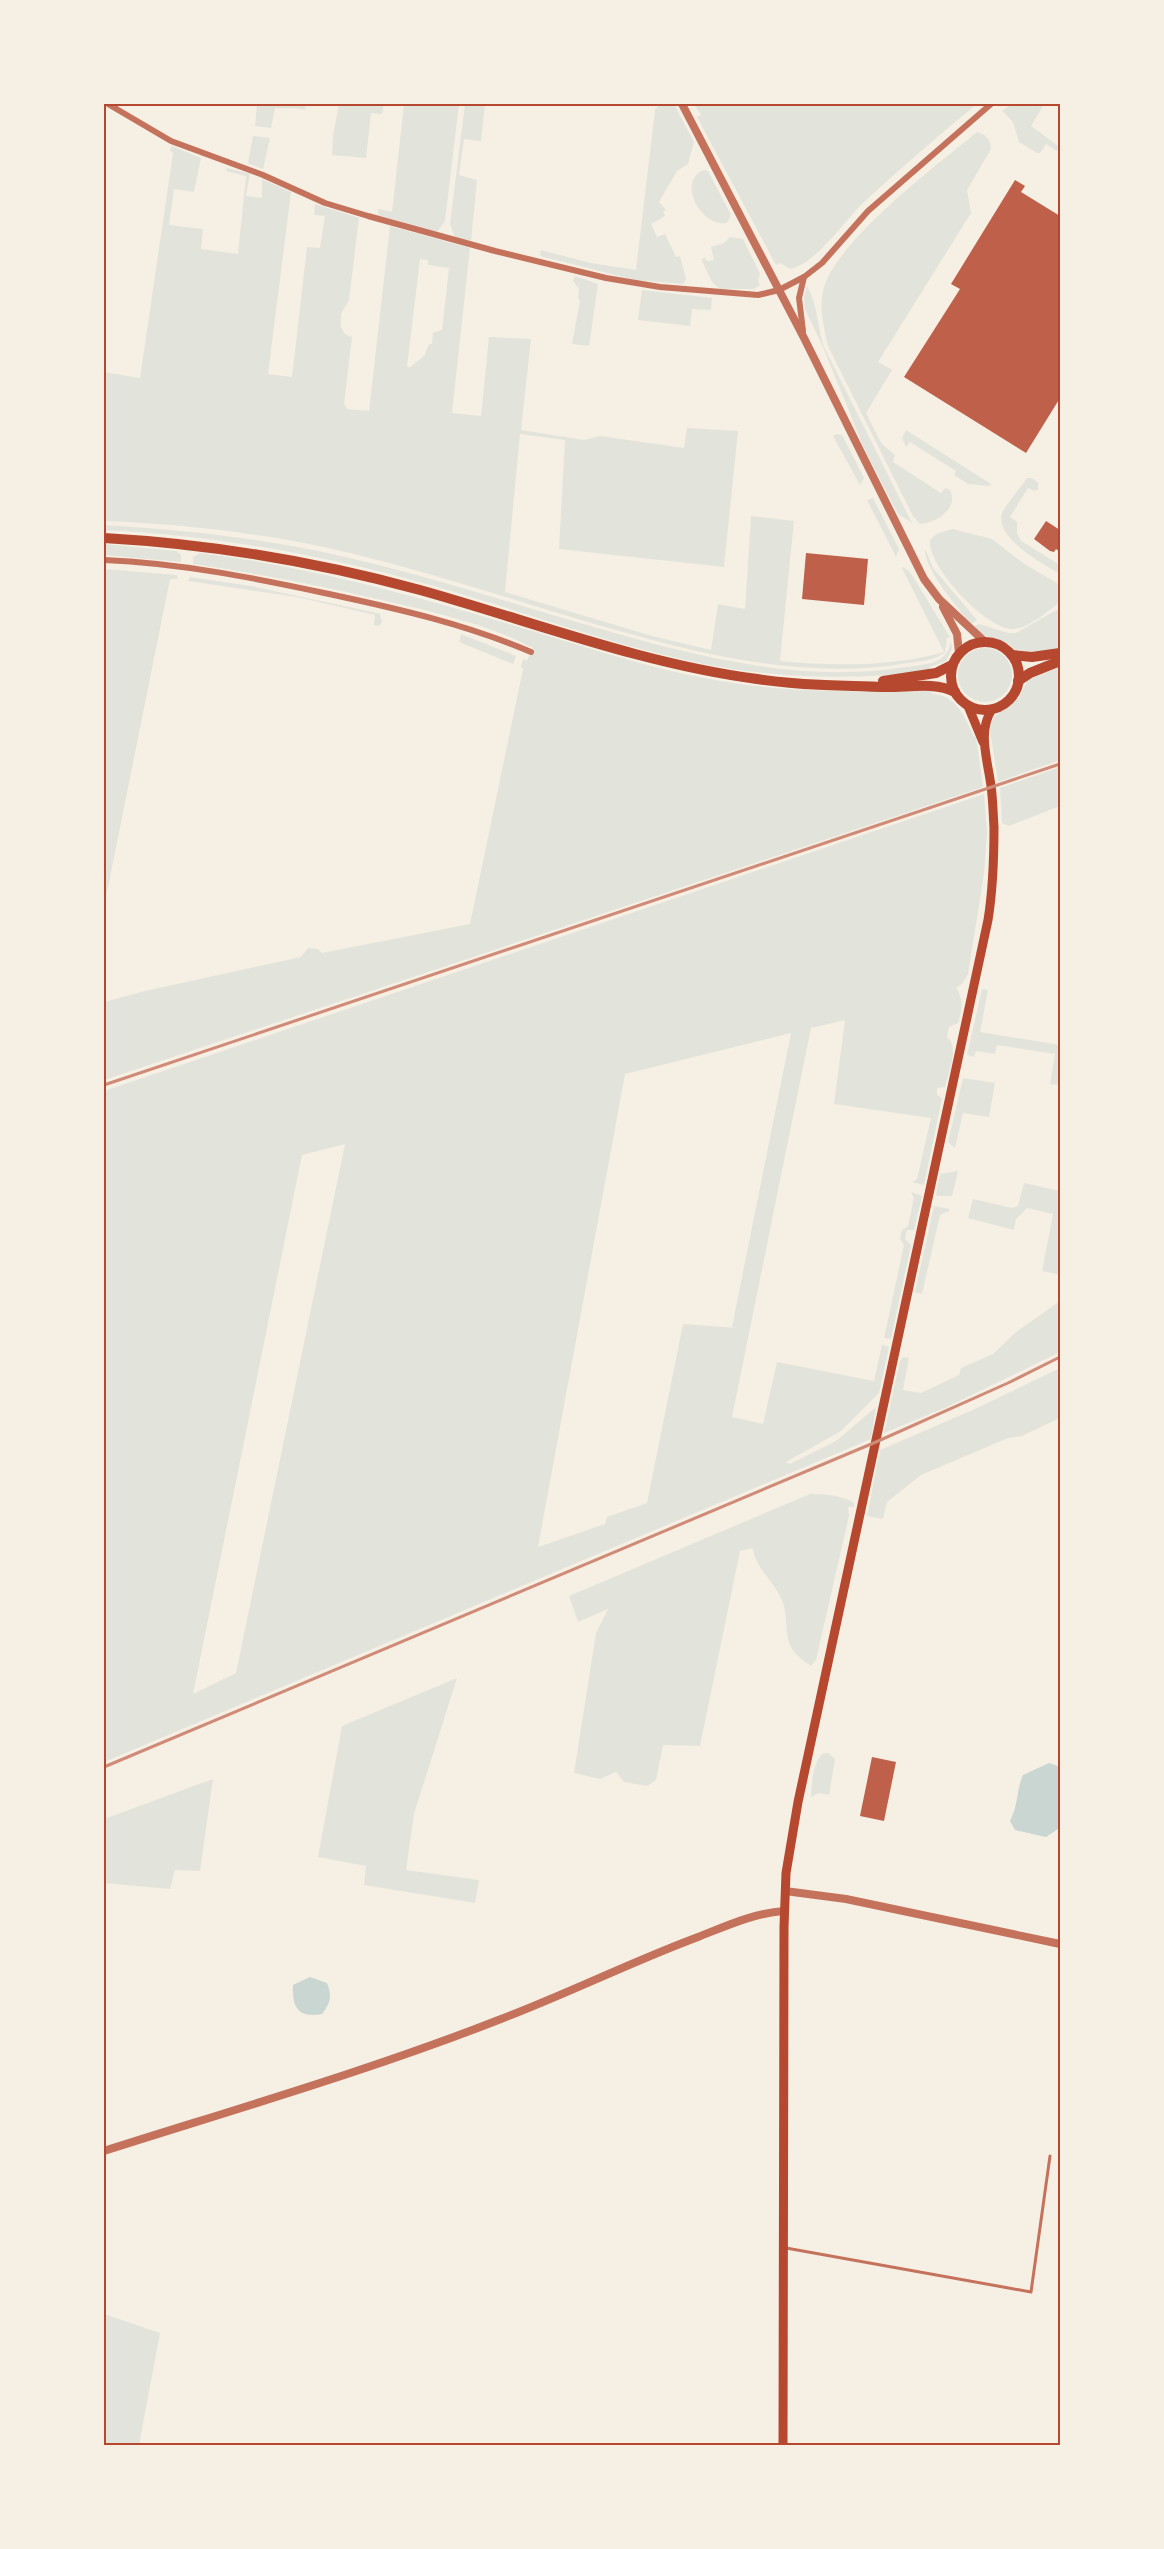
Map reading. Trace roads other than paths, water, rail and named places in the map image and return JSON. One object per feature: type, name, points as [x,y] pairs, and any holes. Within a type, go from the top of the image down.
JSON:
[{"type":"main road","points":[[104,538],[225,550],[322,566],[421,591],[691,668],[781,682],[937,686],[955,692]]},
{"type":"main road","points":[[986,750],[968,706],[955,692],[951,681],[952,665],[959,653],[973,644],[985,642],[998,645],[1012,655],[1025,657],[1060,653]]},
{"type":"main road","points":[[968,706],[980,710],[992,709],[1010,699],[1018,681],[1017,666],[1012,655]]},
{"type":"main road","points":[[1018,681],[1030,673],[1060,661]]},
{"type":"main road","points":[[847,685],[926,675],[941,672],[952,665]]},
{"type":"main road","points":[[783,2445],[785,1891],[798,1802],[989,912],[994,829],[992,788],[986,750],[986,721],[992,709]]},
{"type":"street","points":[[108,104],[171,141],[263,175],[325,203],[454,240],[629,283],[758,295],[779,290],[804,277],[822,263],[868,211],[991,104]]},
{"type":"street","points":[[682,104],[804,338],[924,579],[939,599],[957,634],[959,653]]},
{"type":"street","points":[[804,277],[799,298],[804,338]]},
{"type":"street","points":[[104,560],[146,562],[320,592],[444,620],[531,652]]},
{"type":"street","points":[[939,599],[985,642]]},
{"type":"street","points":[[785,1891],[846,1899],[1060,1944]]},
{"type":"street","points":[[104,2151],[425,2046],[501,2019],[747,1918],[768,1912],[784,1911]]},
{"type":"lane","points":[[784,2247],[1031,2292],[1050,2156]]},
{"type":"railway","points":[[104,1085],[1060,764]]},
{"type":"railway","points":[[104,1767],[876,1442],[1060,1357]]}]
